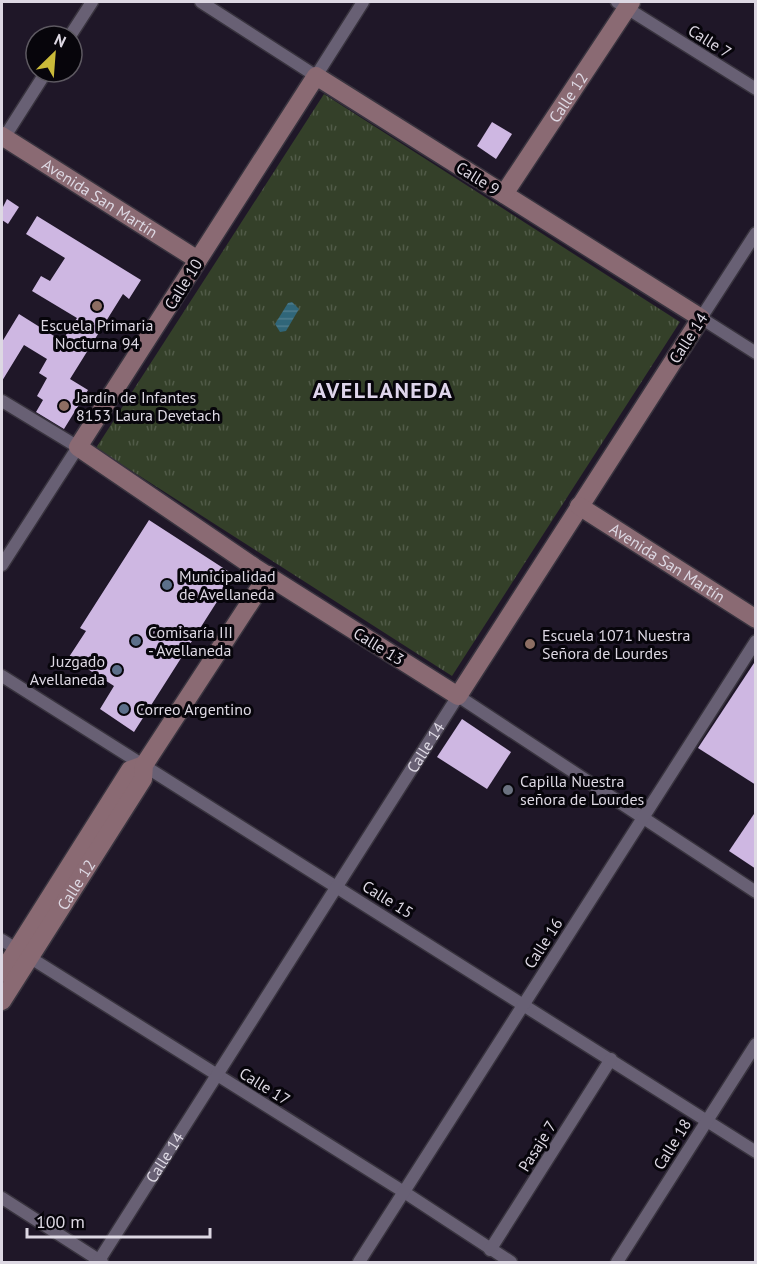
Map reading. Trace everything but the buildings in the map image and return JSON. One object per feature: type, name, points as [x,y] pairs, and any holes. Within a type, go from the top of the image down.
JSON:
[{"type":"street","points":[[78,24],[92,2]]},
{"type":"street","name":"Calle 9","points":[[201,2],[756,353]]},
{"type":"street","name":"Calle 10","points":[[2,566],[363,2]]},
{"type":"street","name":"Calle 7","points":[[625,4],[756,88]]},
{"type":"street","name":"Calle 12","points":[[504,194],[625,4]]},
{"type":"street","points":[[2,138],[38,84]]},
{"type":"street","name":"Avenida San Martín","points":[[2,138],[198,260]]},
{"type":"street","name":"Calle 14","points":[[100,1262],[579,506],[756,233]]},
{"type":"street","name":"Calle 13","points":[[2,401],[78,447],[268,575],[458,696],[756,892]]},
{"type":"street","name":"Avenida San Martín","points":[[579,506],[756,620]]},
{"type":"street","name":"Calle 12","points":[[2,973],[130,770],[144,765],[268,575]]},
{"type":"street","name":"Calle 16","points":[[359,1263],[756,641]]},
{"type":"street","name":"Calle 15","points":[[2,676],[756,1152]]},
{"type":"street","name":"Calle 12","points":[[2,1000],[15,950]]},
{"type":"street","name":"Calle 17","points":[[15,950],[404,1192],[511,1263]]},
{"type":"street","name":"Calle 18","points":[[617,1263],[756,1044]]},
{"type":"street","name":"Pasaje 7","points":[[490,1250],[611,1059]]},
{"type":"street","points":[[2,1198],[100,1262]]},
{"type":"green space","points":[[324,94],[680,322],[452,676],[96,448]]},
{"type":"water","points":[[292,302],[299,309],[286,331],[280,332],[275,324],[288,303]]},
{"type":"place","name":"Escuela Primaria Nocturna 94","points":[[97,306]]},
{"type":"place","name":"Jardín de Infantes 8153 Laura Devetach","points":[[64,406]]},
{"type":"place","name":"Municipalidad de Avellaneda","points":[[167,585]]},
{"type":"place","name":"Comisaría III - Avellaneda","points":[[136,641]]},
{"type":"place","name":"Escuela 1071 Nuestra Señora de Lourdes","points":[[530,644]]},
{"type":"place","name":"Juzgado Avellaneda","points":[[117,670]]},
{"type":"place","name":"Correo Argentino","points":[[124,709]]},
{"type":"place","name":"Capilla Nuestra señora de Lourdes","points":[[508,790]]},
{"type":"district","name":"AVELLANEDA","points":[[383,390]]}]
